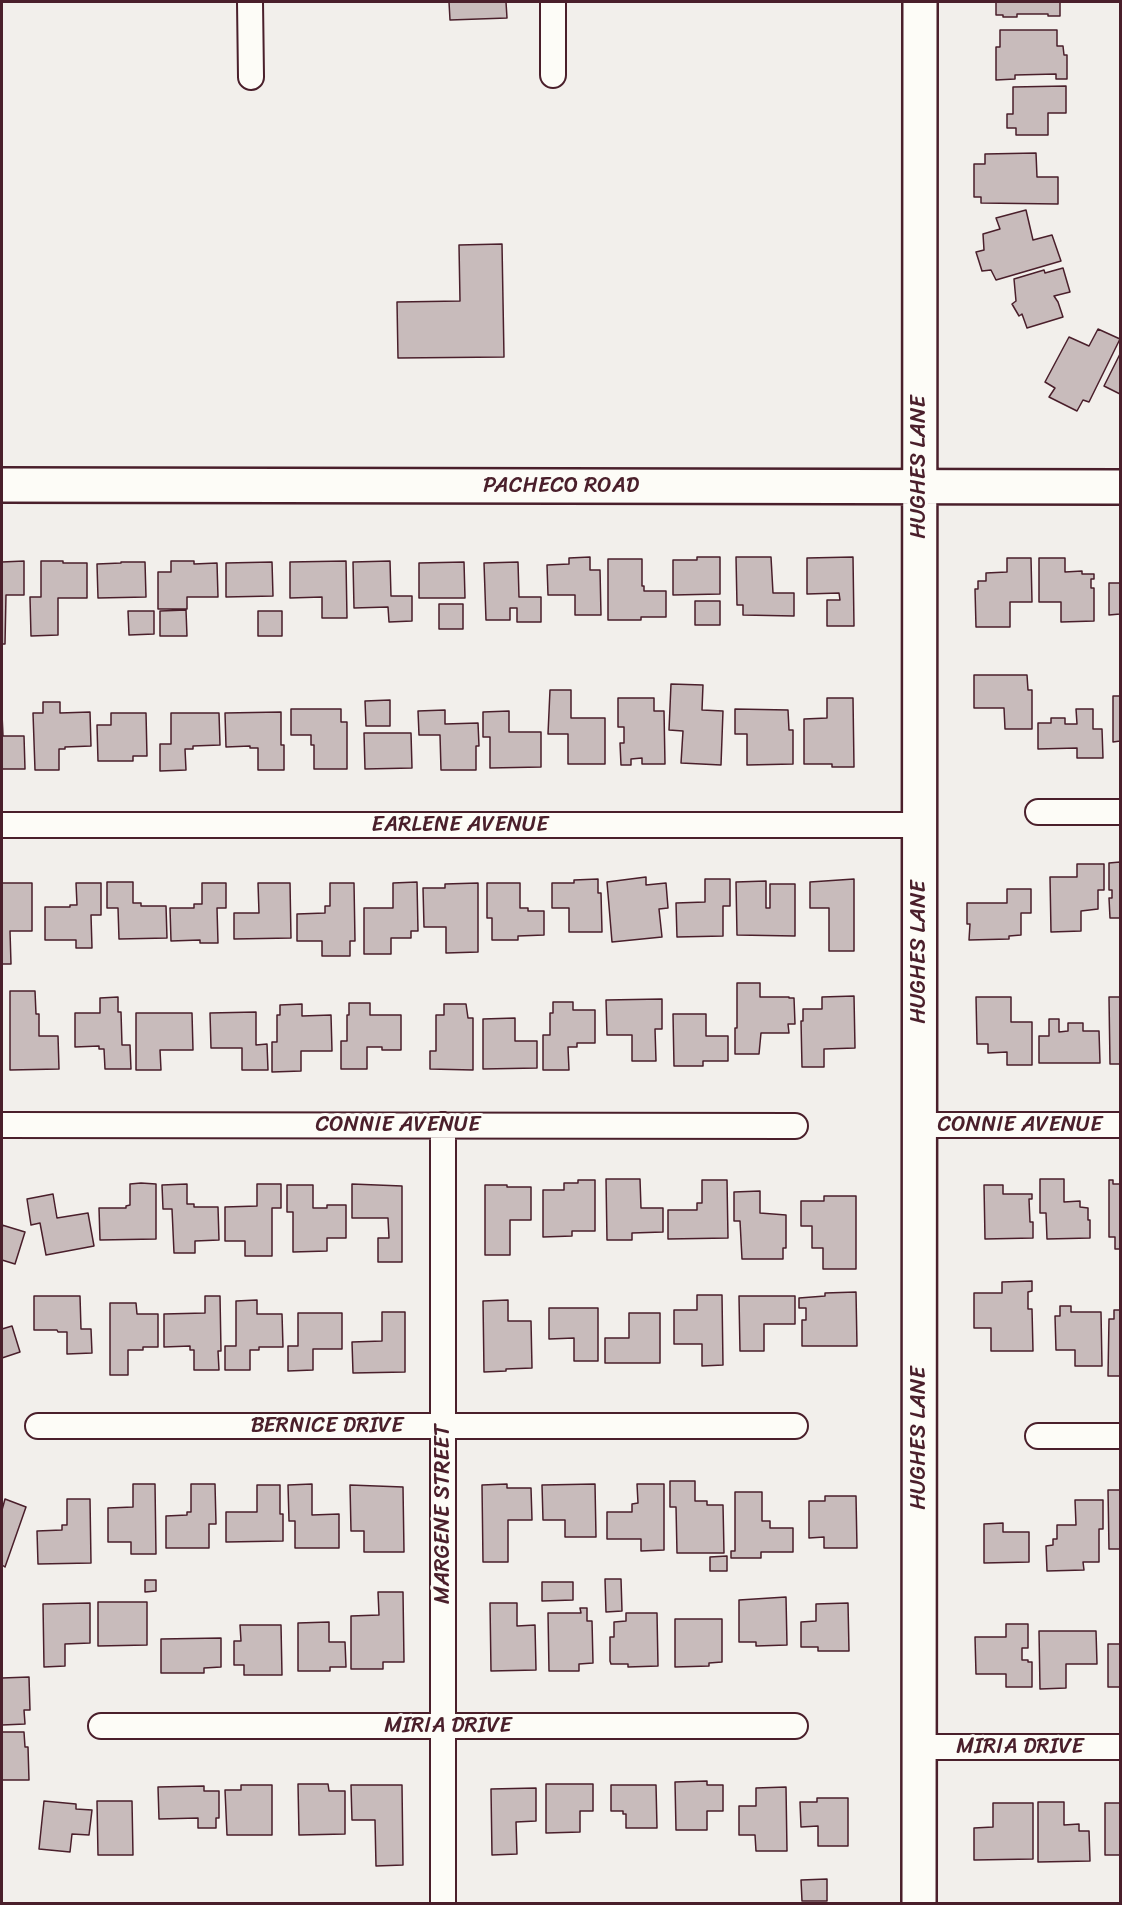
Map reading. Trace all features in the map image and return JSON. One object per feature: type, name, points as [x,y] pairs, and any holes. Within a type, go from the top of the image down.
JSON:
[{"type":"street","points":[[250,2],[251,76]]},
{"type":"street","points":[[553,2],[553,75]]},
{"type":"street","name":"HUGHES LANE","points":[[919,1904],[920,2]]},
{"type":"street","name":"PACHECO ROAD","points":[[2,485],[1120,487]]},
{"type":"street","points":[[1038,812],[1120,812]]},
{"type":"street","name":"EARLENE AVENUE","points":[[2,825],[919,825]]},
{"type":"street","name":"CONNIE AVENUE","points":[[2,1125],[795,1126]]},
{"type":"street","name":"MARGENE STREET","points":[[443,1125],[443,1904]]},
{"type":"street","name":"CONNIE AVENUE","points":[[919,1125],[1120,1125]]},
{"type":"street","name":"BERNICE DRIVE","points":[[38,1426],[795,1426]]},
{"type":"street","points":[[1038,1436],[1120,1436]]},
{"type":"street","name":"MIRIA DRIVE","points":[[101,1726],[795,1726]]},
{"type":"street","name":"MIRIA DRIVE","points":[[919,1747],[1120,1747]]},
{"type":"building","points":[[449,2],[506,2],[507,18],[450,20]]},
{"type":"building","points":[[996,2],[1060,2],[1060,16],[1017,14],[1017,17],[1003,17],[1003,15],[996,15]]},
{"type":"building","points":[[1000,30],[1057,30],[1057,46],[1063,46],[1064,55],[1067,55],[1067,79],[1056,79],[1056,74],[1015,75],[1015,79],[996,80],[996,47],[1000,47]]},
{"type":"building","points":[[1066,86],[1066,113],[1048,113],[1048,135],[1016,135],[1016,128],[1007,128],[1007,114],[1013,114],[1013,87]]},
{"type":"building","points":[[1036,153],[1037,177],[1058,177],[1058,204],[981,203],[981,197],[974,197],[974,164],[985,164],[985,154]]},
{"type":"building","points":[[1026,210],[1033,240],[1052,235],[1061,261],[996,280],[991,270],[982,271],[976,252],[984,250],[983,234],[1000,229],[996,218]]},
{"type":"building","points":[[502,244],[504,357],[398,358],[397,302],[460,301],[459,245]]},
{"type":"building","points":[[1063,268],[1070,292],[1054,296],[1063,317],[1027,328],[1022,314],[1019,316],[1012,304],[1016,301],[1014,279],[1044,270],[1045,273]]},
{"type":"building","points":[[1098,329],[1120,339],[1089,402],[1083,400],[1077,411],[1049,397],[1055,388],[1045,382],[1069,337],[1089,346]]},
{"type":"building","points":[[1120,354],[1120,394],[1104,386]]},
{"type":"building","points":[[590,557],[590,570],[600,570],[601,615],[575,615],[575,595],[548,595],[547,565],[569,564],[569,558]]},
{"type":"building","points":[[697,557],[720,557],[720,594],[673,595],[673,560],[697,560]]},
{"type":"building","points":[[736,557],[771,557],[773,593],[794,593],[794,616],[743,615],[743,605],[737,605]]},
{"type":"building","points":[[853,557],[854,626],[827,626],[827,600],[840,600],[839,593],[807,594],[807,558]]},
{"type":"building","points":[[1007,558],[1031,558],[1032,602],[1010,602],[1010,627],[976,627],[975,589],[978,589],[978,581],[986,581],[986,573],[1007,572]]},
{"type":"building","points":[[1039,558],[1065,558],[1065,572],[1082,571],[1082,574],[1094,574],[1094,579],[1091,579],[1091,588],[1094,588],[1094,621],[1061,622],[1061,602],[1039,602]]},
{"type":"building","points":[[608,559],[642,559],[644,591],[666,591],[666,617],[608,620]]},
{"type":"building","points":[[24,561],[24,595],[6,595],[5,644],[2,644],[2,562]]},
{"type":"building","points":[[41,561],[87,563],[87,598],[58,598],[58,635],[31,636],[30,597],[41,597]]},
{"type":"building","points":[[171,561],[194,561],[194,564],[217,563],[218,597],[187,597],[187,609],[158,609],[158,572],[171,572]]},
{"type":"building","points":[[346,561],[347,618],[322,618],[322,597],[290,598],[290,562]]},
{"type":"building","points":[[390,561],[391,596],[412,596],[412,621],[389,622],[388,607],[354,608],[353,562]]},
{"type":"building","points":[[145,562],[146,597],[98,598],[97,564]]},
{"type":"building","points":[[272,562],[273,596],[226,597],[226,563]]},
{"type":"building","points":[[464,562],[465,598],[419,598],[419,563]]},
{"type":"building","points":[[518,562],[519,597],[541,597],[541,622],[517,622],[517,608],[510,608],[510,620],[486,620],[484,563]]},
{"type":"building","points":[[1109,583],[1120,583],[1120,614],[1109,615]]},
{"type":"building","points":[[695,601],[720,601],[720,625],[695,625]]},
{"type":"building","points":[[439,604],[463,604],[463,629],[439,629]]},
{"type":"building","points":[[186,610],[187,636],[160,636],[160,611]]},
{"type":"building","points":[[128,611],[154,611],[154,634],[129,635]]},
{"type":"building","points":[[258,611],[282,611],[282,636],[258,636]]},
{"type":"building","points":[[974,675],[1027,675],[1028,690],[1032,690],[1032,729],[1005,729],[1004,708],[974,708]]},
{"type":"building","points":[[671,684],[703,685],[702,710],[723,711],[721,765],[681,763],[683,731],[669,730]]},
{"type":"building","points":[[550,690],[571,690],[571,718],[605,718],[605,764],[568,764],[568,734],[548,734]]},
{"type":"building","points":[[1113,696],[1120,696],[1120,741],[1113,742]]},
{"type":"building","points":[[618,698],[654,698],[654,711],[664,711],[665,764],[642,764],[642,758],[631,759],[631,765],[621,765],[620,743],[624,743],[624,727],[618,727]]},
{"type":"building","points":[[827,698],[853,698],[854,767],[804,764],[804,719],[827,718]]},
{"type":"building","points":[[390,700],[390,726],[366,726],[365,701]]},
{"type":"building","points":[[43,702],[60,702],[60,713],[90,712],[91,746],[59,749],[59,770],[35,770],[33,713],[43,713]]},
{"type":"building","points":[[291,709],[341,709],[341,722],[347,722],[347,769],[314,769],[314,745],[311,745],[311,735],[291,735]]},
{"type":"building","points":[[735,709],[788,710],[789,730],[793,730],[793,764],[747,765],[747,734],[735,734]]},
{"type":"building","points":[[1076,709],[1093,709],[1093,729],[1102,729],[1103,758],[1077,758],[1077,748],[1038,749],[1038,723],[1051,723],[1051,718],[1065,718],[1065,724],[1077,724]]},
{"type":"building","points":[[445,710],[445,724],[478,723],[479,746],[476,746],[476,770],[441,770],[440,735],[419,735],[418,711]]},
{"type":"building","points":[[509,711],[509,732],[541,732],[541,767],[490,768],[490,737],[483,737],[483,712]]},
{"type":"building","points":[[281,712],[284,770],[258,770],[258,748],[226,747],[225,713]]},
{"type":"building","points":[[111,713],[146,713],[147,756],[133,756],[133,761],[98,761],[97,725],[111,725]]},
{"type":"building","points":[[171,713],[219,713],[220,745],[193,746],[193,749],[185,749],[186,770],[160,771],[160,744],[171,744]]},
{"type":"building","points":[[2,714],[3,736],[24,736],[25,769],[2,769]]},
{"type":"building","points":[[364,733],[411,733],[412,768],[365,769]]},
{"type":"building","points":[[1120,862],[1120,918],[1110,918],[1109,898],[1112,898],[1112,890],[1109,890],[1109,863]]},
{"type":"building","points":[[1077,864],[1104,864],[1104,890],[1098,890],[1098,909],[1081,911],[1081,931],[1051,932],[1050,877],[1077,877]]},
{"type":"building","points":[[646,877],[646,885],[666,883],[668,908],[659,909],[662,937],[612,942],[607,882]]},
{"type":"building","points":[[598,879],[598,893],[601,893],[602,932],[569,932],[569,908],[552,908],[552,883],[574,883],[574,880]]},
{"type":"building","points":[[705,879],[730,879],[730,906],[723,906],[723,936],[677,937],[676,903],[705,902]]},
{"type":"building","points":[[854,879],[854,951],[829,951],[829,908],[810,908],[810,882]]},
{"type":"building","points":[[766,881],[766,908],[770,908],[770,884],[795,884],[795,936],[737,935],[736,882]]},
{"type":"building","points":[[107,882],[133,882],[133,903],[141,903],[141,906],[166,906],[167,938],[119,939],[118,908],[107,908]]},
{"type":"building","points":[[417,882],[418,931],[411,931],[411,938],[391,938],[391,954],[364,954],[364,908],[393,908],[393,883]]},
{"type":"building","points":[[2,883],[32,883],[32,931],[10,931],[11,964],[2,964]]},
{"type":"building","points":[[76,883],[101,883],[101,915],[91,915],[92,948],[76,948],[76,940],[45,940],[45,907],[77,905]]},
{"type":"building","points":[[202,883],[226,883],[226,908],[217,908],[218,943],[200,943],[200,940],[171,941],[170,908],[194,908],[194,904],[202,904]]},
{"type":"building","points":[[258,883],[290,883],[291,938],[234,939],[234,913],[259,913]]},
{"type":"building","points":[[330,883],[354,883],[355,941],[350,941],[350,956],[322,956],[322,941],[297,941],[297,914],[325,913],[325,906],[330,906]]},
{"type":"building","points":[[478,883],[478,952],[446,953],[446,927],[424,927],[423,888],[445,888],[445,884]]},
{"type":"building","points":[[487,883],[520,883],[520,908],[528,908],[528,911],[544,911],[544,935],[518,936],[518,940],[492,940],[492,918],[487,918]]},
{"type":"building","points":[[1007,889],[1031,889],[1031,913],[1021,913],[1021,935],[1009,936],[1009,939],[969,940],[970,924],[967,924],[967,903],[1007,903]]},
{"type":"building","points":[[737,983],[760,983],[760,997],[794,998],[795,1024],[788,1024],[789,1033],[761,1033],[759,1054],[735,1054]]},
{"type":"building","points":[[10,991],[35,991],[36,1014],[39,1014],[39,1036],[58,1036],[59,1069],[10,1070]]},
{"type":"building","points":[[854,996],[855,1048],[824,1049],[824,1067],[802,1067],[803,1009],[822,1009],[822,997]]},
{"type":"building","points":[[118,997],[122,1045],[130,1045],[131,1069],[105,1069],[104,1049],[99,1049],[99,1046],[75,1047],[75,1013],[100,1013],[100,998]]},
{"type":"building","points":[[976,997],[1011,997],[1011,1022],[1032,1022],[1032,1065],[1007,1065],[1007,1052],[988,1053],[988,1044],[977,1044]]},
{"type":"building","points":[[1109,997],[1120,997],[1120,1064],[1110,1064]]},
{"type":"building","points":[[662,999],[662,1029],[655,1029],[656,1061],[632,1061],[632,1035],[607,1035],[606,1000]]},
{"type":"building","points":[[553,1002],[573,1002],[573,1010],[595,1010],[595,1043],[577,1043],[577,1047],[568,1047],[569,1070],[543,1070],[543,1035],[550,1035],[550,1013],[553,1013]]},
{"type":"building","points":[[349,1003],[370,1003],[370,1015],[401,1015],[401,1050],[367,1047],[367,1069],[341,1069],[341,1041],[347,1041]]},
{"type":"building","points":[[302,1004],[302,1016],[331,1015],[332,1051],[301,1051],[301,1071],[272,1072],[272,1042],[277,1042],[277,1015],[280,1015],[280,1005]]},
{"type":"building","points":[[444,1004],[466,1004],[468,1018],[473,1018],[473,1070],[430,1069],[430,1051],[436,1051],[436,1015],[444,1015]]},
{"type":"building","points":[[256,1012],[256,1045],[267,1044],[268,1070],[242,1070],[242,1048],[211,1048],[210,1013]]},
{"type":"building","points":[[136,1013],[192,1013],[193,1050],[160,1050],[161,1070],[136,1070]]},
{"type":"building","points":[[673,1014],[706,1014],[706,1036],[728,1036],[728,1061],[703,1061],[703,1066],[674,1066]]},
{"type":"building","points":[[515,1018],[515,1041],[537,1041],[537,1068],[483,1069],[483,1019]]},
{"type":"building","points":[[1049,1019],[1059,1019],[1059,1032],[1068,1031],[1068,1023],[1083,1023],[1083,1031],[1099,1031],[1100,1063],[1039,1063],[1039,1036],[1049,1036]]},
{"type":"building","points":[[606,1179],[640,1179],[641,1208],[663,1208],[663,1232],[632,1233],[632,1240],[607,1240]]},
{"type":"building","points":[[1040,1179],[1064,1179],[1064,1202],[1080,1201],[1080,1207],[1088,1208],[1090,1238],[1047,1239],[1046,1213],[1040,1213]]},
{"type":"building","points":[[578,1180],[595,1180],[595,1231],[572,1231],[572,1236],[543,1237],[543,1190],[564,1190],[564,1183],[578,1183]]},
{"type":"building","points":[[702,1180],[727,1180],[728,1238],[668,1239],[668,1210],[697,1210],[697,1203],[702,1203]]},
{"type":"building","points":[[1109,1180],[1113,1180],[1113,1184],[1120,1184],[1120,1249],[1115,1249],[1115,1237],[1109,1237]]},
{"type":"building","points":[[130,1184],[156,1184],[156,1239],[100,1240],[99,1208],[126,1208],[130,1205]]},
{"type":"building","points":[[187,1184],[187,1204],[194,1204],[194,1207],[218,1207],[219,1240],[195,1241],[195,1253],[174,1253],[172,1209],[163,1209],[162,1185]]},
{"type":"building","points":[[257,1184],[281,1184],[281,1208],[272,1208],[272,1256],[245,1256],[245,1241],[225,1241],[225,1207],[257,1206]]},
{"type":"building","points":[[352,1184],[402,1186],[402,1262],[378,1262],[378,1238],[389,1238],[388,1218],[352,1218]]},
{"type":"building","points":[[287,1185],[313,1185],[313,1208],[346,1205],[346,1238],[327,1238],[327,1251],[293,1252],[293,1212],[287,1212]]},
{"type":"building","points":[[485,1185],[531,1187],[531,1220],[510,1220],[510,1255],[485,1255]]},
{"type":"building","points":[[984,1185],[1003,1185],[1003,1194],[1032,1194],[1032,1199],[1029,1199],[1033,1238],[985,1239]]},
{"type":"building","points":[[760,1191],[760,1213],[786,1215],[786,1248],[783,1248],[783,1259],[742,1259],[740,1221],[734,1221],[734,1192]]},
{"type":"building","points":[[53,1194],[57,1218],[88,1213],[94,1246],[46,1255],[40,1223],[31,1225],[27,1199]]},
{"type":"building","points":[[824,1196],[856,1196],[856,1269],[823,1269],[823,1248],[812,1248],[812,1226],[801,1226],[801,1201],[824,1201]]},
{"type":"building","points":[[2,1225],[25,1232],[15,1264],[2,1260]]},
{"type":"building","points":[[1032,1281],[1032,1291],[1028,1292],[1028,1309],[1032,1309],[1033,1351],[991,1351],[991,1328],[974,1328],[974,1293],[1002,1293],[1002,1282]]},
{"type":"building","points":[[856,1292],[857,1346],[802,1346],[802,1320],[806,1320],[806,1308],[799,1308],[799,1298],[825,1296],[825,1293]]},
{"type":"building","points":[[697,1295],[722,1295],[723,1365],[702,1366],[702,1344],[674,1344],[674,1310],[697,1310]]},
{"type":"building","points":[[34,1296],[80,1296],[81,1329],[91,1329],[92,1353],[67,1354],[67,1332],[34,1330]]},
{"type":"building","points":[[205,1296],[220,1296],[219,1370],[194,1370],[194,1350],[190,1350],[190,1346],[164,1347],[164,1314],[205,1313]]},
{"type":"building","points":[[739,1296],[795,1296],[795,1324],[764,1324],[764,1351],[740,1351]]},
{"type":"building","points":[[257,1300],[257,1314],[282,1314],[283,1347],[259,1347],[259,1350],[250,1350],[250,1370],[225,1370],[225,1346],[236,1346],[236,1301]]},
{"type":"building","points":[[508,1300],[508,1321],[531,1321],[532,1368],[484,1372],[483,1301]]},
{"type":"building","points":[[110,1303],[136,1303],[137,1314],[158,1314],[158,1347],[128,1350],[128,1375],[110,1375]]},
{"type":"building","points":[[1060,1306],[1071,1306],[1071,1312],[1101,1312],[1102,1366],[1075,1366],[1075,1350],[1056,1350],[1055,1316],[1060,1316]]},
{"type":"building","points":[[549,1308],[598,1308],[598,1361],[574,1361],[574,1338],[549,1339]]},
{"type":"building","points":[[1114,1310],[1120,1310],[1120,1376],[1108,1376],[1109,1319],[1114,1319]]},
{"type":"building","points":[[382,1312],[405,1312],[405,1372],[353,1373],[352,1342],[382,1341]]},
{"type":"building","points":[[298,1313],[342,1313],[342,1349],[313,1349],[313,1370],[288,1371],[288,1346],[298,1346]]},
{"type":"building","points":[[629,1313],[660,1313],[660,1363],[605,1363],[605,1338],[629,1338]]},
{"type":"building","points":[[12,1326],[20,1352],[2,1358],[2,1329]]},
{"type":"building","points":[[670,1481],[695,1481],[695,1501],[707,1501],[707,1505],[723,1505],[724,1553],[677,1553],[676,1507],[670,1507]]},
{"type":"building","points":[[133,1484],[155,1484],[156,1554],[131,1554],[131,1542],[108,1542],[108,1508],[133,1507]]},
{"type":"building","points":[[191,1484],[215,1484],[216,1524],[209,1524],[209,1548],[166,1548],[166,1516],[187,1515],[187,1512],[191,1512]]},
{"type":"building","points":[[312,1484],[312,1515],[339,1514],[339,1548],[295,1548],[295,1521],[289,1521],[288,1485]]},
{"type":"building","points":[[507,1484],[507,1488],[531,1488],[532,1520],[508,1520],[508,1562],[483,1562],[482,1485]]},
{"type":"building","points":[[595,1484],[596,1537],[565,1537],[565,1520],[543,1520],[542,1485]]},
{"type":"building","points":[[637,1484],[664,1484],[664,1550],[641,1551],[641,1539],[607,1539],[607,1512],[632,1512],[632,1504],[638,1503]]},
{"type":"building","points":[[257,1485],[280,1485],[283,1541],[226,1542],[226,1512],[257,1512]]},
{"type":"building","points":[[350,1485],[403,1487],[404,1552],[364,1552],[364,1531],[351,1531]]},
{"type":"building","points":[[1108,1490],[1120,1490],[1120,1549],[1109,1549]]},
{"type":"building","points":[[735,1492],[762,1492],[762,1521],[770,1521],[770,1528],[793,1528],[793,1552],[761,1552],[761,1558],[731,1558],[731,1551],[735,1551]]},
{"type":"building","points":[[825,1496],[856,1496],[857,1548],[824,1548],[824,1537],[809,1538],[809,1501],[825,1501]]},
{"type":"building","points":[[5,1499],[26,1507],[5,1567],[2,1565],[2,1510]]},
{"type":"building","points":[[67,1499],[90,1499],[91,1563],[38,1564],[37,1531],[62,1530],[62,1525],[67,1525]]},
{"type":"building","points":[[1075,1500],[1103,1500],[1103,1529],[1099,1529],[1099,1562],[1083,1562],[1084,1570],[1047,1571],[1046,1546],[1053,1545],[1053,1539],[1057,1539],[1057,1525],[1076,1525]]},
{"type":"building","points":[[1003,1523],[1003,1532],[1029,1532],[1029,1562],[984,1563],[984,1524]]},
{"type":"building","points":[[727,1556],[727,1571],[710,1571],[710,1557]]},
{"type":"building","points":[[605,1579],[621,1579],[622,1611],[606,1612]]},
{"type":"building","points":[[145,1580],[156,1580],[156,1591],[145,1592]]},
{"type":"building","points":[[542,1582],[573,1582],[573,1600],[542,1601]]},
{"type":"building","points":[[378,1592],[403,1592],[404,1662],[383,1662],[383,1669],[351,1669],[351,1616],[379,1615]]},
{"type":"building","points":[[786,1597],[787,1645],[756,1646],[756,1642],[739,1642],[739,1600]]},
{"type":"building","points":[[98,1602],[147,1602],[147,1645],[98,1646]]},
{"type":"building","points":[[90,1603],[90,1643],[65,1644],[65,1666],[44,1667],[43,1604]]},
{"type":"building","points":[[490,1603],[517,1603],[517,1626],[535,1625],[536,1670],[491,1671]]},
{"type":"building","points":[[848,1603],[849,1651],[818,1651],[818,1647],[801,1647],[801,1622],[816,1621],[816,1604]]},
{"type":"building","points":[[580,1608],[587,1608],[587,1621],[592,1621],[593,1663],[579,1664],[579,1671],[549,1671],[548,1613],[581,1613]]},
{"type":"building","points":[[626,1613],[657,1613],[658,1666],[628,1667],[628,1664],[611,1664],[610,1637],[614,1637],[614,1622],[626,1621]]},
{"type":"building","points":[[675,1619],[722,1619],[722,1662],[709,1663],[709,1666],[675,1667]]},
{"type":"building","points":[[329,1622],[329,1642],[345,1642],[346,1667],[330,1667],[330,1671],[298,1671],[298,1623]]},
{"type":"building","points":[[1006,1624],[1028,1624],[1028,1648],[1022,1648],[1022,1660],[1032,1662],[1032,1687],[1006,1687],[1006,1674],[976,1674],[975,1637],[1006,1637]]},
{"type":"building","points":[[240,1625],[281,1625],[282,1675],[244,1675],[244,1665],[234,1665],[234,1641],[241,1641]]},
{"type":"building","points":[[1039,1631],[1096,1631],[1097,1664],[1066,1664],[1066,1688],[1040,1689]]},
{"type":"building","points":[[221,1638],[221,1667],[204,1668],[204,1673],[161,1673],[161,1639]]},
{"type":"building","points":[[1108,1644],[1120,1644],[1120,1687],[1108,1687]]},
{"type":"building","points":[[29,1677],[30,1710],[24,1710],[25,1724],[2,1725],[2,1678]]},
{"type":"building","points":[[2,1732],[24,1732],[25,1747],[28,1747],[29,1780],[2,1780]]},
{"type":"building","points":[[707,1781],[707,1785],[723,1785],[723,1811],[707,1811],[707,1830],[676,1830],[675,1782]]},
{"type":"building","points":[[298,1784],[328,1784],[329,1791],[345,1791],[345,1834],[299,1835]]},
{"type":"building","points":[[546,1784],[593,1784],[593,1811],[580,1811],[580,1832],[546,1833]]},
{"type":"building","points":[[241,1785],[272,1785],[272,1835],[227,1835],[225,1790],[241,1790]]},
{"type":"building","points":[[351,1785],[402,1785],[403,1865],[376,1866],[375,1820],[352,1820]]},
{"type":"building","points":[[611,1785],[656,1785],[657,1828],[626,1828],[626,1814],[623,1814],[623,1811],[611,1811]]},
{"type":"building","points":[[204,1786],[204,1791],[219,1791],[219,1818],[216,1818],[216,1828],[198,1828],[198,1818],[159,1819],[158,1787]]},
{"type":"building","points":[[786,1787],[787,1851],[756,1851],[755,1835],[739,1835],[739,1806],[756,1806],[756,1788]]},
{"type":"building","points":[[536,1788],[536,1821],[516,1822],[517,1854],[492,1855],[491,1789]]},
{"type":"building","points":[[817,1798],[848,1798],[848,1846],[818,1846],[818,1826],[801,1827],[800,1802],[817,1802]]},
{"type":"building","points":[[44,1801],[76,1804],[76,1809],[92,1810],[89,1835],[72,1834],[70,1852],[39,1849]]},
{"type":"building","points":[[97,1801],[132,1801],[133,1855],[98,1855]]},
{"type":"building","points":[[1038,1802],[1064,1802],[1064,1825],[1079,1824],[1079,1831],[1089,1831],[1090,1861],[1038,1862]]},
{"type":"building","points":[[993,1803],[1033,1803],[1033,1859],[974,1860],[974,1828],[993,1827]]},
{"type":"building","points":[[1105,1803],[1120,1803],[1120,1855],[1105,1855]]},
{"type":"building","points":[[827,1879],[827,1901],[802,1901],[801,1880]]}]
